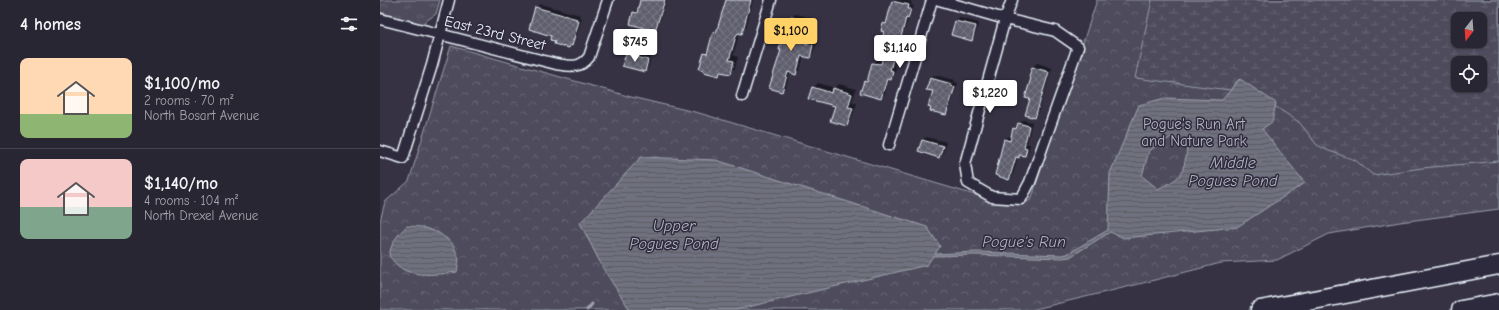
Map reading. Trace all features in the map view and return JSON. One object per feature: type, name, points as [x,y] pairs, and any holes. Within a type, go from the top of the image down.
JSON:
[{"type":"highway","points":[[1260,310],[1499,265]]},
{"type":"highway","points":[[1461,310],[1499,303]]},
{"type":"street","points":[[380,152],[403,158],[432,65],[449,0]]},
{"type":"street","name":"East 23rd Street","points":[[380,19],[570,67],[586,62],[589,57],[608,0]]},
{"type":"street","points":[[742,96],[771,0]]},
{"type":"street","points":[[889,145],[932,0]]},
{"type":"street","points":[[939,0],[1004,19],[1055,32],[1078,47],[1030,182],[1021,199],[992,198],[968,183],[965,164],[1004,19],[1012,0]]},
{"type":"green space","points":[[380,0],[440,0],[436,14],[420,25],[380,12]]},
{"type":"green space","name":"Pogue's Run Art and Nature Park","points":[[1097,0],[1499,0],[1499,209],[1400,222],[1329,234],[1277,260],[1221,263],[1031,310],[380,310],[380,221],[385,202],[409,181],[451,46],[631,97],[699,113],[985,198],[1002,202],[1025,202],[1031,200]]},
{"type":"green space","points":[[1152,0],[1499,0],[1499,161],[1422,168],[1373,175],[1355,160],[1317,145],[1299,122],[1253,92],[1239,79],[1230,90],[1135,78]]},
{"type":"water","name":"Upper Pogues Pond","points":[[1240,79],[1276,103],[1272,122],[1262,129],[1305,183],[1237,227],[1124,238],[1110,232],[1070,257],[1062,258],[975,255],[933,256],[927,265],[735,310],[630,310],[604,270],[580,223],[641,157],[716,160],[927,227],[940,246],[935,254],[976,252],[1062,255],[1067,254],[1108,230],[1110,173],[1139,105],[1165,98],[1222,100]],"holes":[[[1173,136],[1187,149],[1184,165],[1180,175],[1177,178],[1158,189],[1142,176],[1149,151]]]},
{"type":"water","points":[[407,226],[422,227],[439,233],[453,244],[459,259],[457,272],[421,274],[403,270],[398,266],[389,256],[390,251],[395,240]]},
{"type":"building","points":[[640,0],[665,0],[655,31],[630,24],[633,12],[637,13]]},
{"type":"building","points":[[726,0],[751,0],[742,34],[738,33],[736,36],[729,60],[734,61],[731,74],[720,72],[719,76],[699,69],[704,53],[707,54],[713,32],[716,33]]},
{"type":"building","points":[[892,1],[909,5],[908,9],[911,9],[908,19],[906,18],[900,41],[898,40],[890,70],[893,71],[891,80],[887,79],[881,99],[860,93],[864,81],[867,82],[872,63],[881,64],[888,37],[883,36],[884,32],[881,31],[883,23],[886,24]]},
{"type":"building","points":[[535,7],[577,19],[576,21],[579,21],[572,46],[570,45],[569,48],[554,44],[555,41],[550,40],[551,36],[529,29]]},
{"type":"building","points":[[791,17],[811,23],[805,43],[813,45],[810,58],[801,56],[796,75],[788,72],[782,92],[769,88],[781,50],[779,50],[782,36],[785,37]]},
{"type":"building","points":[[955,21],[976,26],[972,41],[951,35]]},
{"type":"building","points":[[626,54],[648,60],[645,72],[622,66]]},
{"type":"building","points":[[1032,67],[1049,72],[1035,118],[1025,115],[1030,99],[1025,98],[1031,78],[1029,77]]},
{"type":"building","points":[[930,78],[952,84],[951,86],[955,87],[946,115],[930,111],[931,108],[928,107],[933,91],[926,90]]},
{"type":"building","points":[[812,87],[832,93],[833,88],[852,94],[848,107],[853,108],[847,126],[830,121],[835,106],[808,99]]},
{"type":"building","points":[[1018,123],[1029,126],[1024,147],[1027,148],[1025,156],[1019,155],[1019,158],[1016,157],[1009,180],[995,175],[1004,139],[1010,141],[1013,128],[1016,129]]},
{"type":"building","points":[[922,140],[943,146],[939,158],[918,151]]},
{"type":"waterway","points":[[587,310],[592,304]]},
{"type":"water label","name":"Middle Pogues Pond","points":[[1233,171]]},
{"type":"water label","name":"Pogue's Run","points":[[1024,241]]}]
